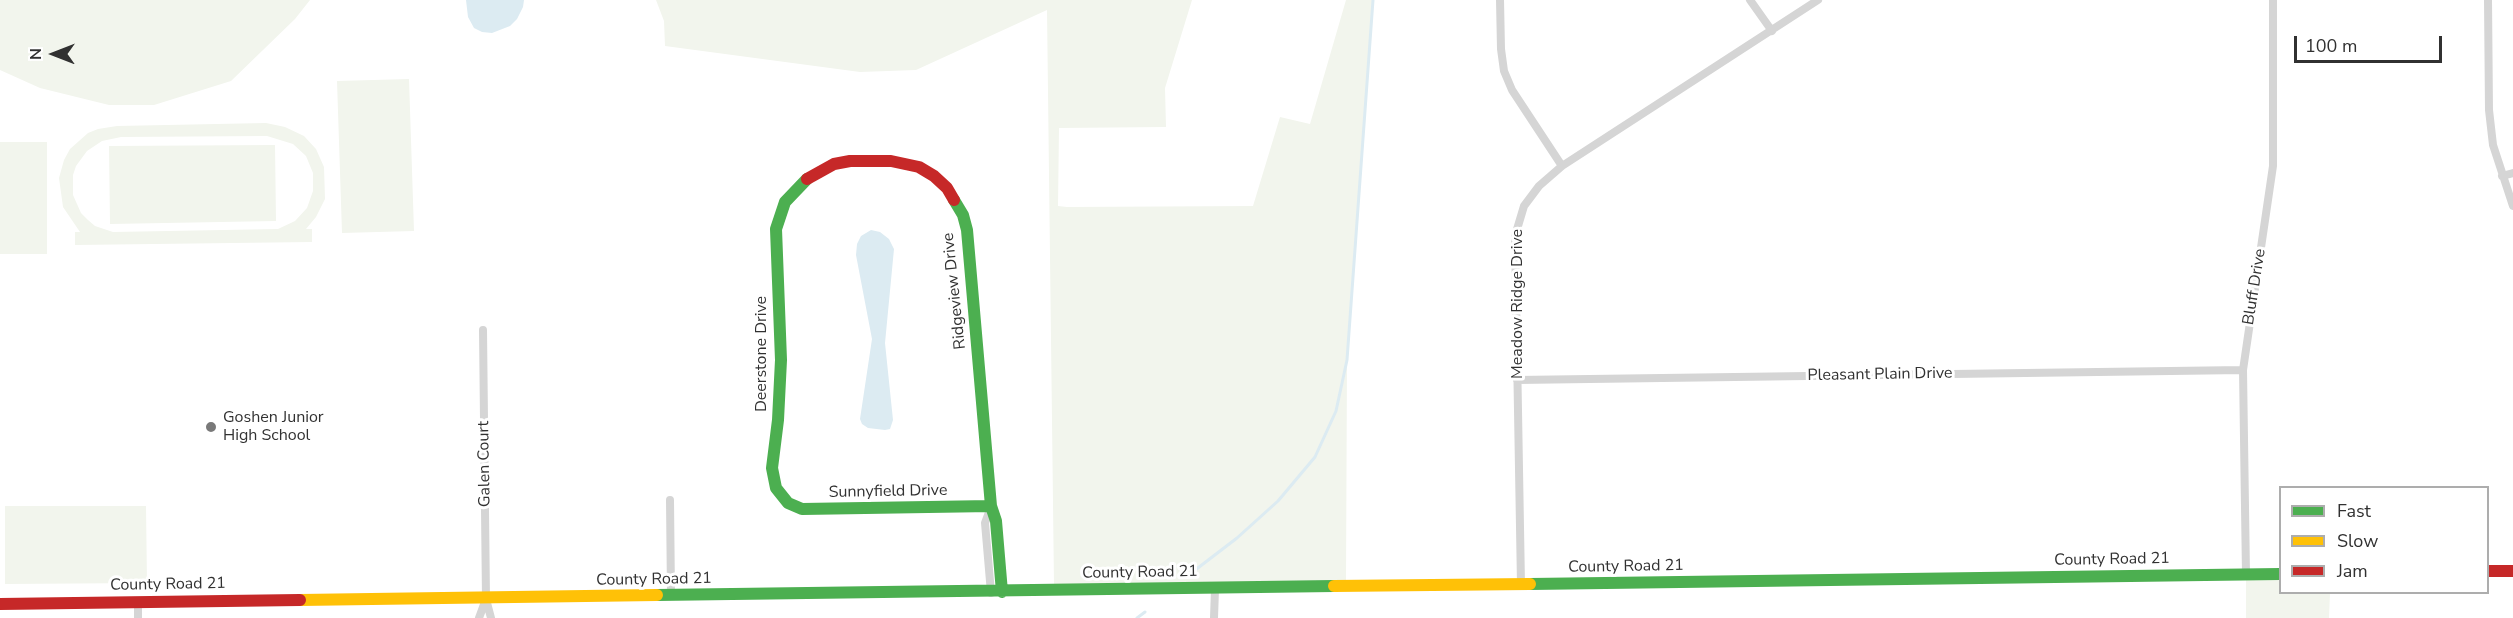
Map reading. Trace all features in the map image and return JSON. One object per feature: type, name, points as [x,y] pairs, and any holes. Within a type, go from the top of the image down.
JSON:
[{"type":"street","points":[[1500,0],[1504,70],[1512,90],[1562,166]]},
{"type":"street","points":[[1750,0],[1772,31]]},
{"type":"street","name":"Meadow Ridge Drive","points":[[1521,585],[1515,236],[1521,213],[1531,196],[1562,166],[1818,0]]},
{"type":"street","name":"Bluff Drive","points":[[2246,575],[2243,370],[2273,166],[2273,0]]},
{"type":"street","points":[[2488,0],[2489,110],[2493,145],[2513,206]]},
{"type":"street","name":"Ridgeview Drive","points":[[785,202],[807,178],[834,164],[891,161],[918,167],[934,176],[957,203],[967,230],[991,506],[996,521],[996,593]]},
{"type":"street","points":[[2502,177],[2513,173]]},
{"type":"street","name":"Deerstone Drive","points":[[785,202],[775,244],[780,304],[781,369],[772,468],[776,488],[788,502]]},
{"type":"street","name":"Galen Court","points":[[483,330],[486,599]]},
{"type":"street","name":"Pleasant Plain Drive","points":[[1517,380],[2243,370]]},
{"type":"street","points":[[670,500],[671,596]]},
{"type":"street","name":"Sunnyfield Drive","points":[[788,502],[794,507],[814,509],[991,506]]},
{"type":"street","points":[[2489,571],[2513,571]]},
{"type":"street","name":"County Road 21","points":[[0,604],[996,593],[2279,574]]},
{"type":"street","points":[[1214,618],[1215,589]]},
{"type":"street","points":[[479,618],[486,599]]},
{"type":"street","points":[[486,599],[491,618]]},
{"type":"street","points":[[138,603],[138,618]]},
{"type":"shaded area","points":[[0,0],[310,0],[295,19],[231,81],[154,105],[109,105],[40,88],[0,70]]},
{"type":"shaded area","points":[[466,0],[524,0],[517,19],[510,26],[492,33],[474,28],[468,17]]},
{"type":"shaded area","points":[[656,0],[1192,0],[1165,88],[1166,127],[1059,128],[1058,206],[1067,207],[1253,206],[1280,117],[1310,124],[1346,0],[1373,0],[1347,360],[1346,582],[1054,585],[1047,10],[916,70],[860,72],[665,46],[664,21]]},
{"type":"shaded area","points":[[409,79],[414,231],[342,233],[337,81]]},
{"type":"shaded area","points":[[266,123],[285,127],[304,136],[316,149],[324,167],[325,199],[316,217],[306,229],[312,229],[312,242],[75,245],[75,232],[80,232],[63,207],[59,178],[64,160],[70,149],[88,133],[117,126]],"holes":[[[267,136],[293,144],[306,156],[313,173],[313,191],[307,208],[295,221],[278,229],[113,232],[95,226],[88,220],[81,213],[73,195],[73,175],[76,166],[87,151],[102,141],[121,137]]]},
{"type":"shaded area","points":[[0,142],[47,142],[47,254],[0,254]]},
{"type":"shaded area","points":[[275,145],[276,221],[110,224],[109,146]]},
{"type":"shaded area","points":[[871,230],[880,232],[889,239],[894,249],[885,343],[893,420],[890,429],[885,430],[868,428],[862,424],[860,419],[872,339],[856,255],[857,244],[861,236]]},
{"type":"shaded area","points":[[5,506],[146,506],[147,583],[5,584]]},
{"type":"shaded area","points":[[2246,580],[2279,580],[2279,594],[2330,594],[2329,618],[2246,618]]},
{"type":"waterway","points":[[1190,574],[1237,538],[1278,501],[1315,457],[1336,411],[1347,360],[1373,0]]},
{"type":"waterway","points":[[1137,618],[1145,612]]},
{"type":"traffic: fast","points":[[807,179],[785,202],[776,229],[781,360],[778,420],[772,468],[776,488],[788,503],[802,509],[991,506]]},
{"type":"traffic: fast","points":[[954,200],[963,215],[967,230],[991,506],[996,521],[1002,592]]},
{"type":"traffic: fast","points":[[1530,584],[2279,574]]},
{"type":"traffic: fast","points":[[657,595],[1334,586]]},
{"type":"traffic: slow","points":[[1334,586],[1530,584]]},
{"type":"traffic: slow","points":[[300,600],[657,595]]},
{"type":"traffic: jam","points":[[807,179],[834,164],[850,161],[891,161],[919,167],[934,176],[947,188],[954,200]]},
{"type":"traffic: jam","points":[[2489,571],[2513,571]]},
{"type":"traffic: jam","points":[[0,604],[300,600]]},
{"type":"place","name":"Goshen Junior High School","points":[[211,427]]}]
